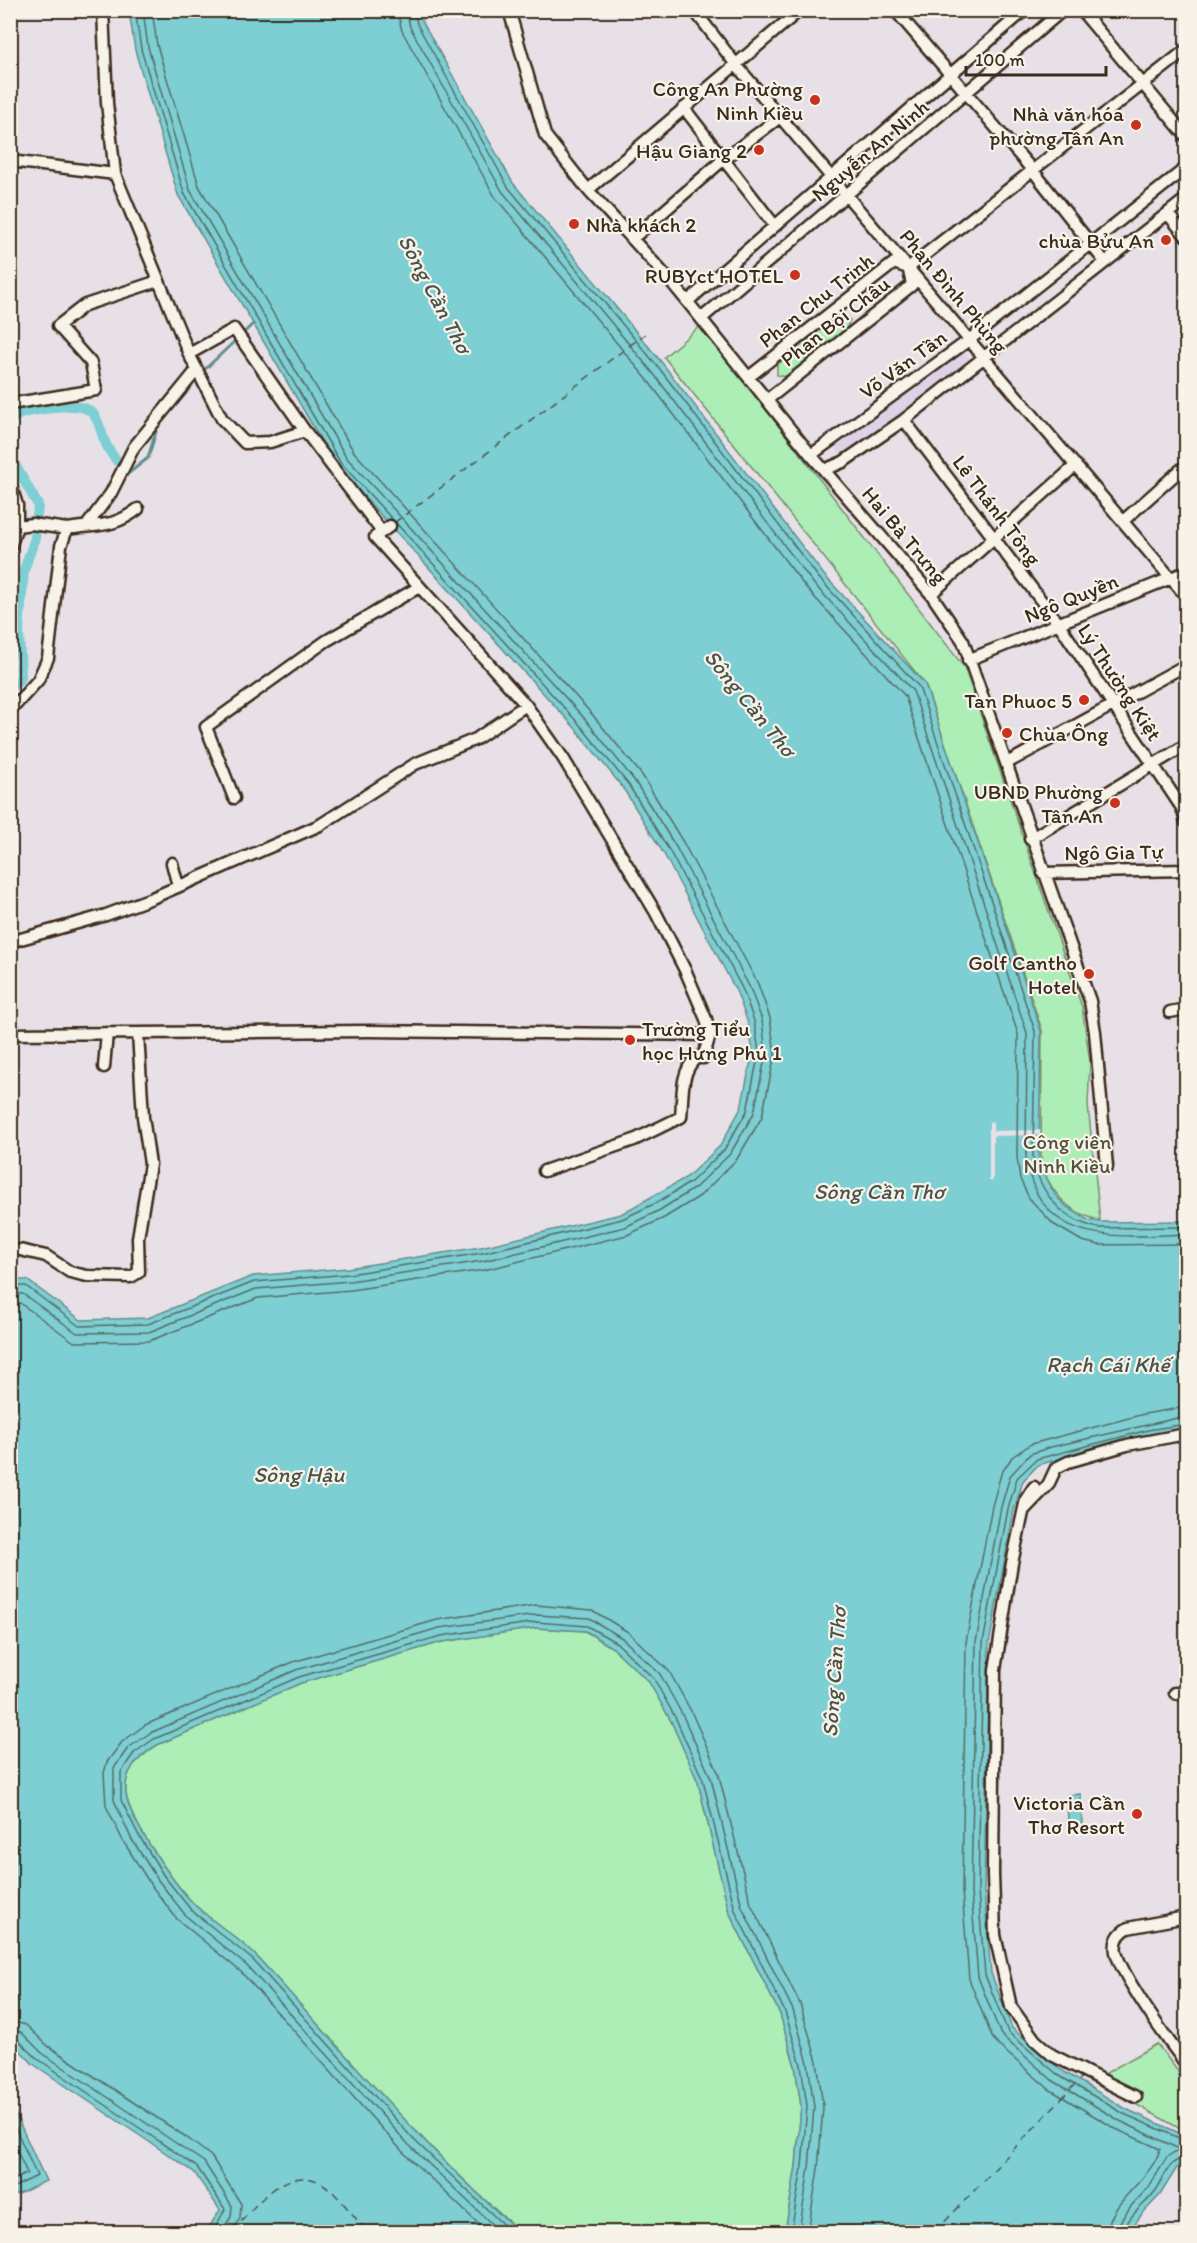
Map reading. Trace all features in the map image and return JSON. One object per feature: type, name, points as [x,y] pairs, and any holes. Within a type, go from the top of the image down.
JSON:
[{"type":"street","points":[[103,10],[107,103],[115,174],[198,374],[222,419],[245,443],[270,442],[305,431]]},
{"type":"street","name":"Hai Bà Trưng","points":[[509,10],[545,135],[588,190],[688,301],[811,455],[931,594],[963,641],[1007,763],[1030,839],[1090,1001],[1095,1032],[1107,1167]]},
{"type":"street","name":"Phan Đình Phùng","points":[[694,10],[737,66],[1186,596]]},
{"type":"street","points":[[588,190],[737,66],[800,10]]},
{"type":"street","points":[[895,10],[965,94],[1034,171],[1105,262]]},
{"type":"street","points":[[688,301],[1024,10]]},
{"type":"street","name":"Nguyễn An Ninh","points":[[702,318],[1063,10]]},
{"type":"street","points":[[1081,10],[1186,136]]},
{"type":"street","points":[[908,268],[1186,50]]},
{"type":"street","points":[[684,108],[775,226]]},
{"type":"street","points":[[632,239],[724,159],[780,117]]},
{"type":"street","points":[[10,161],[115,174]]},
{"type":"street","name":"Võ Văn Tần","points":[[811,455],[969,340],[1186,168]]},
{"type":"street","points":[[824,470],[843,462],[904,420],[1186,199]]},
{"type":"street","points":[[1168,214],[1186,236]]},
{"type":"street","name":"Phan Chu Trinh","points":[[750,376],[894,263],[908,268]]},
{"type":"street","name":"Phan Bội Châu","points":[[768,399],[912,285],[908,268]]},
{"type":"street","points":[[10,405],[96,389],[91,363],[58,326],[85,305],[158,281]]},
{"type":"street","points":[[189,354],[234,329],[305,431],[386,529],[375,537],[526,705],[563,758],[656,913],[687,972],[706,1018],[710,1035],[703,1058],[696,1058],[689,1064],[685,1075],[681,1117],[677,1121],[661,1125],[634,1140],[544,1171]]},
{"type":"street","points":[[88,525],[125,467],[138,440],[198,374]]},
{"type":"street","name":"Lê Thánh Tông","points":[[904,420],[1059,624]]},
{"type":"street","points":[[931,594],[1076,465]]},
{"type":"street","points":[[1124,521],[1186,465]]},
{"type":"street","points":[[10,483],[17,505],[17,526],[10,548]]},
{"type":"street","points":[[17,526],[36,525],[67,529],[88,525],[111,525],[138,509]]},
{"type":"street","points":[[10,711],[38,680],[48,658],[62,546],[67,529]]},
{"type":"street","name":"Ngô Quyền","points":[[968,660],[1186,572]]},
{"type":"street","points":[[234,798],[206,728],[326,641],[419,586]]},
{"type":"street","name":"Lý Thường Kiệt","points":[[1059,624],[1153,767],[1184,807],[1186,822]]},
{"type":"street","points":[[1007,763],[1186,665]]},
{"type":"street","points":[[10,942],[106,915],[320,825],[415,764],[476,739],[526,705]]},
{"type":"street","points":[[1030,839],[1153,767],[1186,745]]},
{"type":"street","points":[[172,863],[178,886]]},
{"type":"street","name":"Ngô Gia Tự","points":[[1043,873],[1186,870]]},
{"type":"street","points":[[1170,1012],[1186,1009]]},
{"type":"street","points":[[10,1017],[12,1034],[381,1031],[710,1035]]},
{"type":"street","points":[[104,1067],[107,1033]]},
{"type":"street","points":[[20,1250],[46,1256],[70,1272],[87,1276],[131,1277],[139,1272],[138,1238],[150,1164],[143,1117],[138,1033]]},
{"type":"street","points":[[1024,1510],[1048,1485],[1056,1468],[1068,1462],[1127,1445],[1186,1434]]},
{"type":"street","points":[[1034,1487],[1024,1510],[1001,1622],[995,1670],[993,1874],[995,1935],[1011,2007],[1035,2040],[1052,2055],[1136,2097]]},
{"type":"street","points":[[1186,1917],[1128,1928],[1121,1932],[1116,1944],[1119,1960],[1186,2064]]},
{"type":"shaded area","points":[[963,349],[973,363],[846,461],[835,447]]},
{"type":"green space","points":[[843,315],[850,320],[845,331],[787,377],[777,375],[777,365],[835,318]]},
{"type":"green space","name":"Công viên Ninh Kiều","points":[[701,325],[964,667],[1082,1007],[1090,1062],[1088,1105],[1100,1220],[1078,1212],[1060,1198],[1048,1180],[1044,1169],[1041,1157],[1042,1030],[925,684],[664,357]]},
{"type":"green space","points":[[536,1628],[585,1631],[613,1648],[649,1682],[671,1721],[698,1782],[729,1912],[780,2014],[795,2066],[801,2106],[796,2166],[785,2232],[520,2232],[418,2134],[252,1952],[196,1906],[167,1871],[131,1811],[127,1799],[126,1781],[137,1761],[157,1745],[301,1683],[442,1642]]},
{"type":"green space","points":[[1157,2044],[1186,2082],[1186,2132],[1099,2084],[1106,2073]]},
{"type":"water","points":[[129,11],[420,11],[422,21],[513,183],[663,364],[824,575],[925,684],[1041,1031],[1039,1157],[1042,1172],[1056,1196],[1067,1207],[1088,1220],[1100,1222],[1186,1221],[1186,1429],[1038,1465],[1023,1481],[1014,1510],[989,1644],[984,1892],[991,1973],[1012,2028],[1061,2070],[1126,2109],[1186,2136],[1186,2170],[1178,2166],[1160,2195],[1129,2232],[785,2232],[796,2166],[801,2106],[795,2066],[780,2014],[729,1912],[698,1782],[671,1721],[649,1682],[613,1648],[586,1631],[536,1628],[442,1642],[301,1683],[157,1745],[137,1761],[126,1781],[127,1799],[131,1811],[167,1871],[188,1897],[252,1952],[418,2134],[520,2232],[206,2232],[220,2210],[194,2172],[33,2064],[11,2041],[10,1280],[27,1280],[81,1320],[148,1318],[253,1276],[348,1268],[481,1247],[621,1214],[687,1177],[720,1146],[741,1108],[753,1051],[748,1023],[737,993],[664,854],[623,788],[575,728],[336,466],[178,195],[135,50]]},
{"type":"water","points":[[1081,1794],[1082,1824],[1068,1825],[1067,1795]]},
{"type":"water","points":[[10,2102],[46,2181],[19,2194],[11,2195]]},
{"type":"pier","points":[[989,1122],[993,1122],[993,1131],[1040,1130],[1040,1135],[993,1136],[993,1181],[989,1181]]},
{"type":"waterway","points":[[202,372],[253,324]]},
{"type":"waterway","points":[[10,420],[24,413],[50,408],[70,406],[83,408],[92,412],[104,440],[119,463]]},
{"type":"waterway","points":[[129,473],[148,458],[158,425]]},
{"type":"waterway","points":[[10,456],[38,505],[35,538],[24,570],[19,630],[21,678],[10,688]]},
{"type":"ferry route","points":[[394,523],[645,334]]},
{"type":"ferry route","points":[[935,2232],[1082,2077]]},
{"type":"ferry route","points":[[232,2232],[271,2191],[283,2183],[296,2179],[309,2179],[323,2184],[340,2199],[368,2232]]},
{"type":"place","name":"Công An Phường Ninh Kiều","points":[[815,100]]},
{"type":"place","name":"Nhà văn hóa phường Tân An","points":[[1136,125]]},
{"type":"place","name":"Hậu Giang 2","points":[[759,150]]},
{"type":"place","name":"Nhà khách 2","points":[[574,224]]},
{"type":"place","name":"chùa Bửu An","points":[[1166,240]]},
{"type":"place","name":"RUBYct HOTEL","points":[[795,275]]},
{"type":"place","name":"Tan Phuoc 5","points":[[1084,700]]},
{"type":"place","name":"Chùa Ông","points":[[1007,733]]},
{"type":"place","name":"UBND Phường Tân An","points":[[1115,803]]},
{"type":"place","name":"Golf Cantho Hotel","points":[[1089,974]]},
{"type":"place","name":"Trường Tiểu học Hưng Phú 1","points":[[630,1040]]},
{"type":"place","name":"Victoria Cần Thơ Resort","points":[[1137,1814]]},
{"type":"water label","name":"Sông Cần Thơ","points":[[435,294]]},
{"type":"water label","name":"Sông Cần Thơ","points":[[750,703]]},
{"type":"water label","name":"Sông Cần Thơ","points":[[879,1191]]},
{"type":"water label","name":"Rạch Cái Khế","points":[[1108,1364]]},
{"type":"water label","name":"Sông Hậu","points":[[299,1474]]},
{"type":"water label","name":"Sông Cần Thơ","points":[[834,1672]]}]
